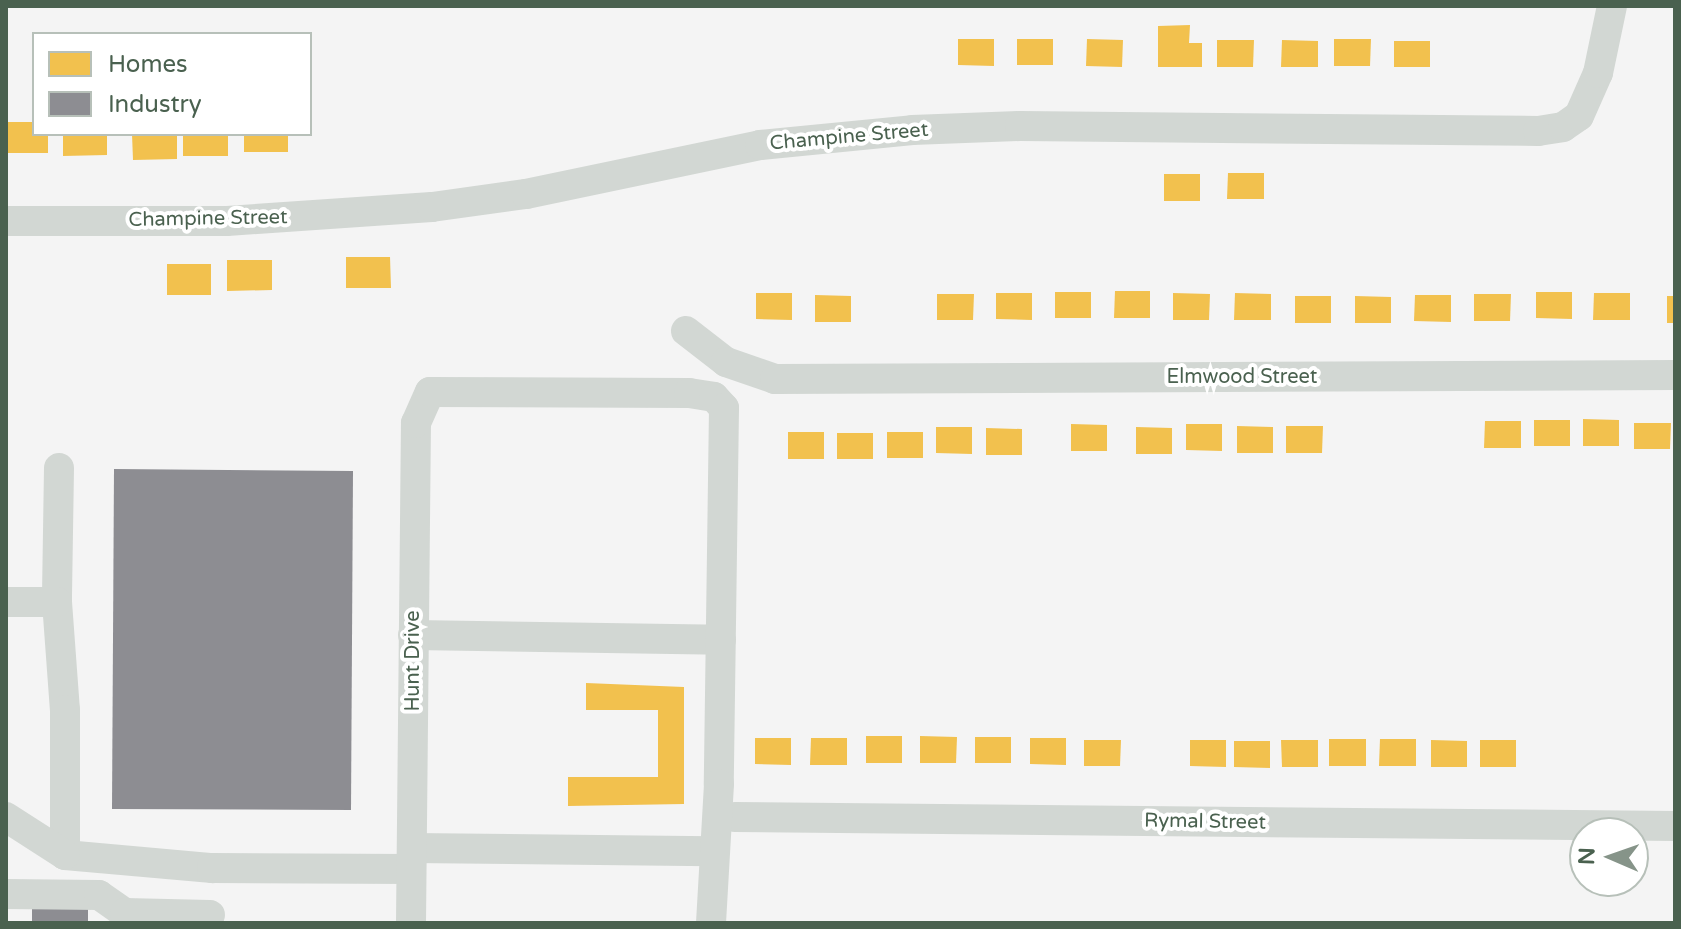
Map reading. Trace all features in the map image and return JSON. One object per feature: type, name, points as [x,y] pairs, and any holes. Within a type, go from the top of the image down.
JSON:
[{"type":"street","name":"Champine Street","points":[[6,221],[227,221],[401,210],[526,194],[760,145],[912,130],[1035,126],[1538,131],[1563,127],[1579,116],[1588,100],[1612,6]]},
{"type":"street","name":"Elmwood Street","points":[[686,331],[726,362],[750,373],[809,379],[1675,375]]},
{"type":"street","name":"Hunt Drive","points":[[411,923],[416,423],[423,400],[430,392],[714,397],[724,408],[721,640]]},
{"type":"street","points":[[59,468],[57,602],[65,710],[65,855]]},
{"type":"street","points":[[6,602],[57,602]]},
{"type":"street","points":[[413,635],[721,640],[719,784],[712,851],[711,923]]},
{"type":"street","points":[[6,817],[65,855],[212,868],[712,851]]},
{"type":"street","name":"Rymal Street","points":[[735,817],[1675,826]]},
{"type":"street","points":[[6,894],[99,895],[125,913],[210,919],[212,868]]},
{"type":"building: Homes","points":[[1190,25],[1189,43],[1202,43],[1202,67],[1158,67],[1158,26]]},
{"type":"building: Homes","points":[[958,39],[994,39],[994,66],[958,65]]},
{"type":"building: Homes","points":[[1017,39],[1053,39],[1053,65],[1017,65]]},
{"type":"building: Homes","points":[[1087,39],[1123,40],[1122,67],[1086,66]]},
{"type":"building: Homes","points":[[1334,39],[1371,39],[1370,66],[1334,66]]},
{"type":"building: Homes","points":[[1217,40],[1254,40],[1253,67],[1217,67]]},
{"type":"building: Homes","points":[[1282,40],[1318,41],[1318,67],[1281,67]]},
{"type":"building: Homes","points":[[1394,41],[1430,41],[1430,67],[1394,67]]},
{"type":"building: Homes","points":[[6,122],[32,122],[32,136],[48,136],[48,153],[6,153]]},
{"type":"building: Homes","points":[[63,136],[107,136],[107,155],[63,156]]},
{"type":"building: Homes","points":[[132,136],[177,136],[177,159],[133,160]]},
{"type":"building: Homes","points":[[183,136],[228,136],[228,156],[183,156]]},
{"type":"building: Homes","points":[[244,136],[288,136],[288,152],[244,152]]},
{"type":"building: Homes","points":[[1228,173],[1264,173],[1264,199],[1227,199]]},
{"type":"building: Homes","points":[[1164,174],[1200,174],[1200,201],[1164,201]]},
{"type":"building: Homes","points":[[346,257],[390,257],[391,288],[346,288]]},
{"type":"building: Homes","points":[[227,260],[272,260],[272,290],[227,291]]},
{"type":"building: Homes","points":[[167,264],[211,264],[211,295],[167,295]]},
{"type":"building: Homes","points":[[1115,291],[1150,291],[1150,318],[1114,318]]},
{"type":"building: Homes","points":[[1055,292],[1091,292],[1091,318],[1055,318]]},
{"type":"building: Homes","points":[[1536,292],[1572,292],[1572,319],[1536,318]]},
{"type":"building: Homes","points":[[756,293],[792,293],[792,320],[756,319]]},
{"type":"building: Homes","points":[[996,293],[1032,293],[1032,320],[996,319]]},
{"type":"building: Homes","points":[[1173,293],[1210,294],[1209,320],[1173,320]]},
{"type":"building: Homes","points":[[1235,293],[1271,294],[1271,320],[1234,320]]},
{"type":"building: Homes","points":[[1594,293],[1630,293],[1630,320],[1593,320]]},
{"type":"building: Homes","points":[[937,294],[974,294],[973,320],[937,320]]},
{"type":"building: Homes","points":[[1474,294],[1511,294],[1510,321],[1474,321]]},
{"type":"building: Homes","points":[[815,295],[851,296],[851,322],[815,322]]},
{"type":"building: Homes","points":[[1415,295],[1451,295],[1451,322],[1414,321]]},
{"type":"building: Homes","points":[[1295,296],[1331,296],[1331,323],[1295,323]]},
{"type":"building: Homes","points":[[1355,296],[1391,297],[1391,323],[1355,323]]},
{"type":"building: Homes","points":[[1667,296],[1675,296],[1675,323],[1667,323]]},
{"type":"building: Homes","points":[[1583,419],[1619,420],[1619,446],[1583,446]]},
{"type":"building: Homes","points":[[1534,420],[1570,420],[1570,446],[1534,446]]},
{"type":"building: Homes","points":[[1485,421],[1521,421],[1521,448],[1484,448]]},
{"type":"building: Homes","points":[[1634,423],[1671,423],[1670,449],[1634,449]]},
{"type":"building: Homes","points":[[1071,424],[1107,425],[1107,451],[1071,451]]},
{"type":"building: Homes","points":[[1186,424],[1222,424],[1222,451],[1186,450]]},
{"type":"building: Homes","points":[[1237,426],[1273,427],[1273,453],[1237,453]]},
{"type":"building: Homes","points":[[1286,426],[1323,426],[1322,453],[1286,453]]},
{"type":"building: Homes","points":[[936,427],[972,427],[972,454],[936,453]]},
{"type":"building: Homes","points":[[1136,427],[1172,428],[1172,454],[1136,454]]},
{"type":"building: Homes","points":[[986,428],[1022,429],[1022,455],[986,455]]},
{"type":"building: Homes","points":[[788,432],[824,432],[824,459],[788,459]]},
{"type":"building: Homes","points":[[887,432],[923,432],[923,458],[887,458]]},
{"type":"building: Homes","points":[[837,433],[873,433],[873,459],[837,459]]},
{"type":"building: Homes","points":[[586,683],[684,687],[684,804],[568,806],[568,777],[658,777],[658,710],[586,710]]},
{"type":"building: Homes","points":[[866,736],[902,736],[902,763],[866,763]]},
{"type":"building: Homes","points":[[920,736],[957,737],[956,763],[920,763]]},
{"type":"building: Homes","points":[[975,737],[1011,737],[1011,763],[975,763]]},
{"type":"building: Homes","points":[[755,738],[791,738],[791,765],[755,764]]},
{"type":"building: Homes","points":[[811,738],[847,738],[847,765],[810,765]]},
{"type":"building: Homes","points":[[1030,738],[1066,738],[1066,765],[1030,764]]},
{"type":"building: Homes","points":[[1329,739],[1366,739],[1366,766],[1329,766]]},
{"type":"building: Homes","points":[[1380,739],[1416,739],[1416,766],[1379,766]]},
{"type":"building: Homes","points":[[1084,740],[1121,740],[1120,766],[1084,766]]},
{"type":"building: Homes","points":[[1190,740],[1226,740],[1226,767],[1190,766]]},
{"type":"building: Homes","points":[[1281,740],[1318,740],[1318,767],[1282,767]]},
{"type":"building: Homes","points":[[1431,740],[1467,741],[1467,767],[1431,767]]},
{"type":"building: Homes","points":[[1480,740],[1516,740],[1516,767],[1480,767]]},
{"type":"building: Homes","points":[[1234,741],[1270,741],[1270,768],[1234,767]]},
{"type":"building: Industry","points":[[114,469],[353,471],[351,810],[112,809]]},
{"type":"building: Industry","points":[[32,908],[88,908],[88,923],[32,923]]}]
